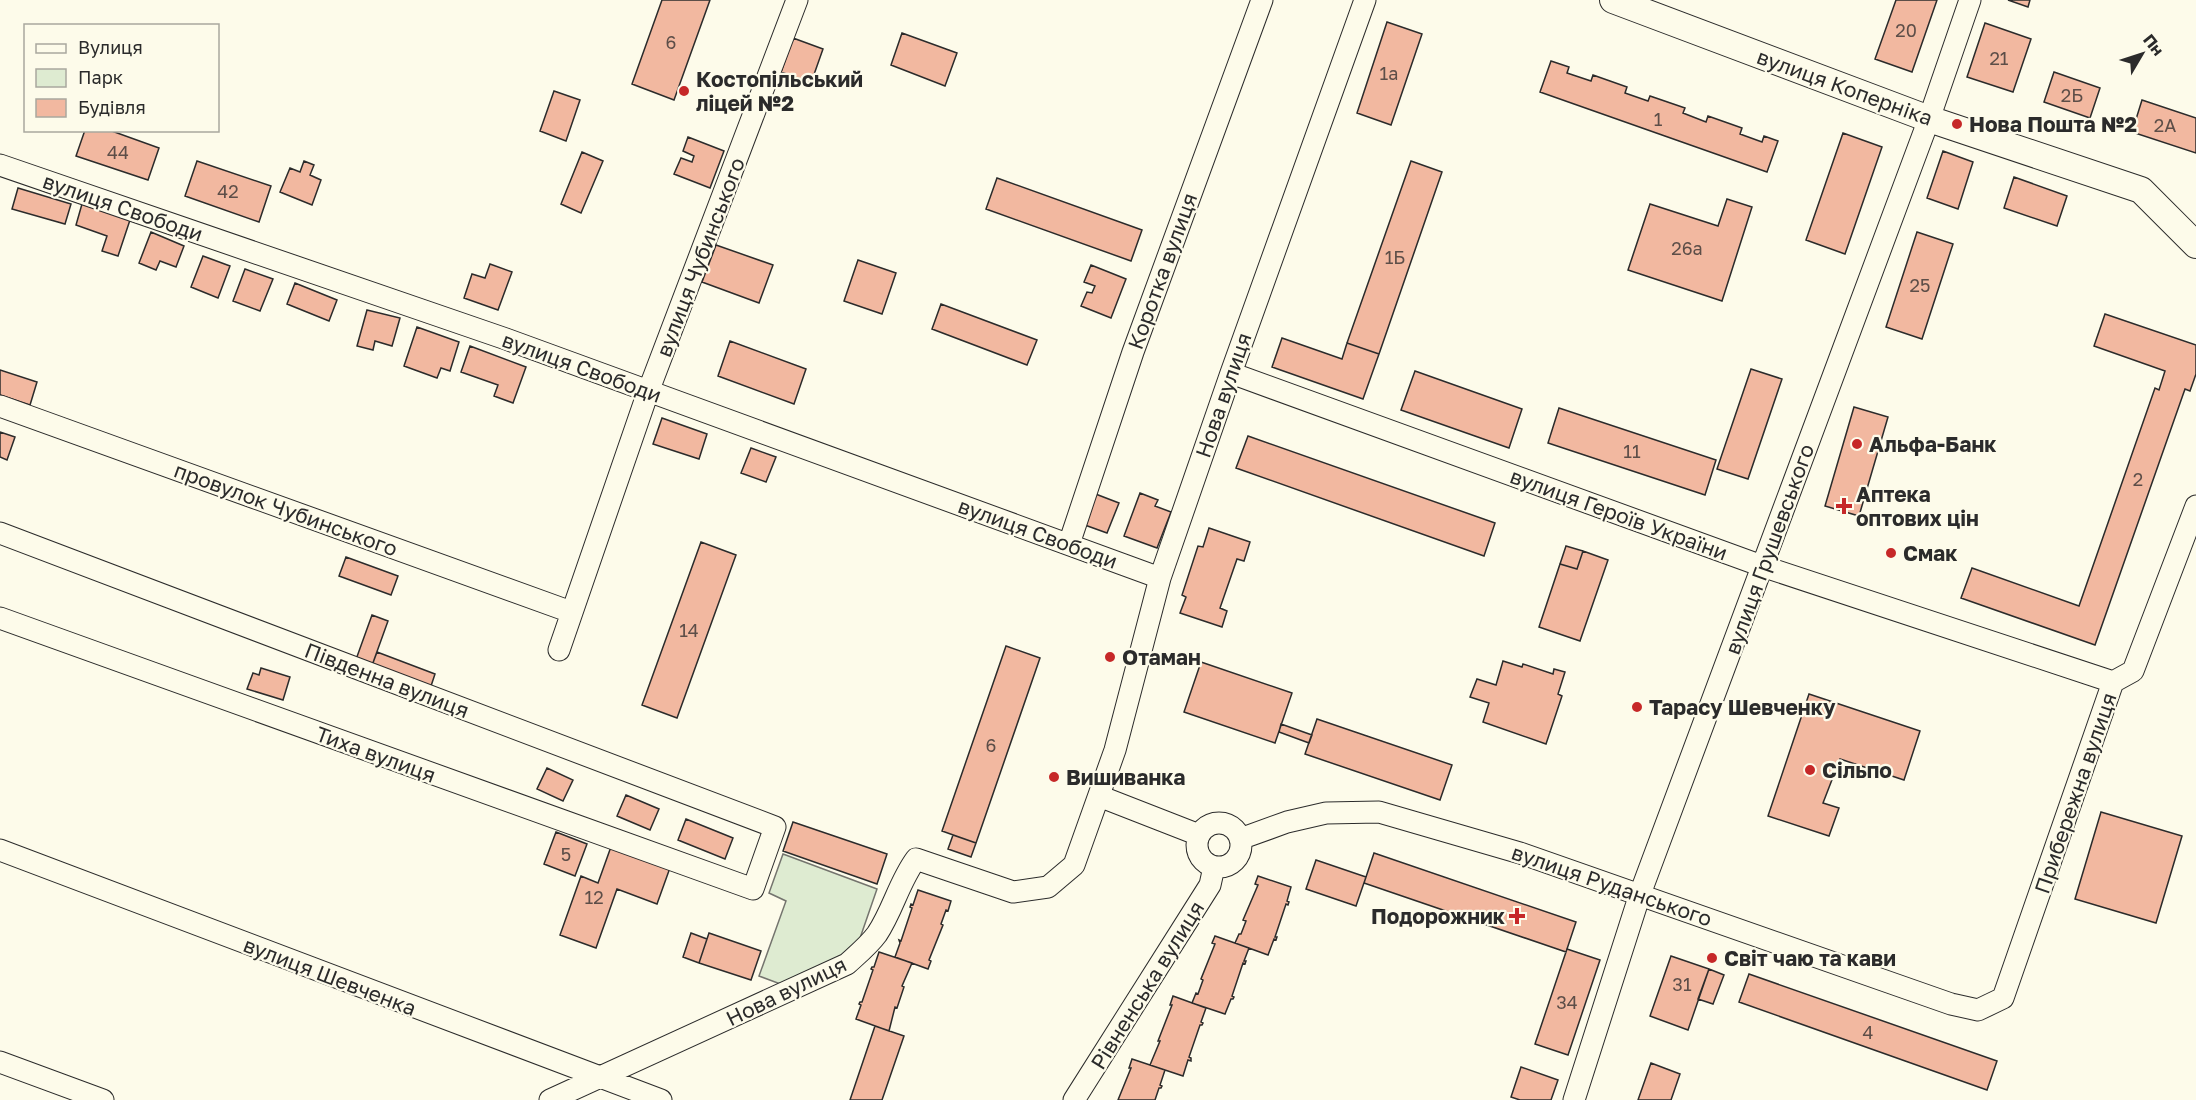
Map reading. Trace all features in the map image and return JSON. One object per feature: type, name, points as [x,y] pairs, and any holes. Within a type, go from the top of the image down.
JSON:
[{"type":"main road","name":"вулиця Коперніка","points":[[1617,1],[1929,119],[2141,190],[2196,245]]},
{"type":"street","name":"вулиця Чубинського","points":[[560,650],[571,612],[648,392],[797,0]]},
{"type":"street","name":"Коротка вулиця","points":[[1069,544],[1133,352],[1262,0]]},
{"type":"street","name":"Нова вулиця","points":[[550,1100],[847,964],[866,948],[878,932],[905,873],[916,859],[1013,892],[1048,887],[1074,866],[1115,750],[1160,578],[1365,0]]},
{"type":"street","name":"вулиця Грушевського","points":[[1574,1100],[1640,894],[1929,119],[1970,0]]},
{"type":"street","name":"вулиця Свободи","points":[[0,165],[473,327],[1160,578]]},
{"type":"street","name":"вулиця Героїв України","points":[[1231,373],[1762,566],[2113,682]]},
{"type":"street","name":"провулок Чубинського","points":[[0,406],[571,612]]},
{"type":"street","name":"Прибережна вулиця","points":[[1978,1010],[2003,998],[2113,682],[2133,671],[2196,506]]},
{"type":"street","name":"Південна вулиця","points":[[0,533],[775,827],[753,889]]},
{"type":"street","name":"Тиха вулиця","points":[[0,618],[753,889]]},
{"type":"street","points":[[1099,796],[1199,835]]},
{"type":"street","name":"вулиця Руданського","points":[[1240,839],[1287,822],[1326,813],[1379,812],[1520,853],[1950,1004],[1978,1010]]},
{"type":"street","points":[[1218,823],[1231,827],[1240,839],[1241,847],[1235,860],[1228,865],[1214,867],[1207,864],[1198,853],[1199,835],[1205,828],[1218,823]]},
{"type":"street","name":"вулиця Шевченка","points":[[0,850],[661,1100]]},
{"type":"street","name":"Рівненська вулиця","points":[[1074,1100],[1210,885],[1214,867]]},
{"type":"street","points":[[0,1062],[103,1100]]},
{"type":"green space","points":[[783,854],[877,889],[859,941],[839,959],[783,985],[759,976],[786,901],[769,893]]},
{"type":"building","points":[[662,0],[710,0],[674,100],[632,84]]},
{"type":"building","points":[[1896,0],[1937,0],[1912,72],[1875,59]]},
{"type":"building","points":[[2008,0],[2030,0],[2028,7]]},
{"type":"building","points":[[1387,22],[1422,34],[1391,125],[1357,113]]},
{"type":"building","points":[[1985,23],[2031,39],[2013,92],[1967,77]]},
{"type":"building","points":[[902,33],[957,53],[945,86],[891,65]]},
{"type":"building","points":[[793,38],[823,49],[811,83],[781,72]]},
{"type":"building","points":[[1551,61],[1569,67],[1567,73],[1591,81],[1593,75],[1627,87],[1625,93],[1648,101],[1650,96],[1685,108],[1683,113],[1706,122],[1708,116],[1742,128],[1740,134],[1762,142],[1764,136],[1778,141],[1767,172],[1540,92]]},
{"type":"building","points":[[2054,72],[2100,88],[2090,118],[2044,102]]},
{"type":"building","points":[[554,91],[580,100],[566,141],[540,131]]},
{"type":"building","points":[[2142,100],[2196,118],[2196,153],[2132,132]]},
{"type":"building","points":[[84,132],[115,132],[159,148],[148,180],[76,156]]},
{"type":"building","points":[[1843,133],[1882,147],[1845,254],[1806,240]]},
{"type":"building","points":[[688,137],[724,151],[710,188],[674,174],[681,158],[692,162],[694,156],[683,151]]},
{"type":"building","points":[[1943,151],[1973,162],[1958,209],[1927,198]]},
{"type":"building","points":[[582,152],[603,161],[581,213],[561,204]]},
{"type":"building","points":[[197,161],[271,186],[259,222],[185,196]]},
{"type":"building","points":[[304,161],[314,165],[310,175],[321,180],[312,205],[280,192],[290,168],[300,172]]},
{"type":"building","points":[[1411,161],[1442,172],[1379,354],[1347,343]]},
{"type":"building","points":[[2014,177],[2067,196],[2057,226],[2004,208]]},
{"type":"building","points":[[997,178],[1142,230],[1131,261],[986,209]]},
{"type":"building","points":[[18,188],[71,204],[65,224],[12,209]]},
{"type":"building","points":[[1727,199],[1752,207],[1722,301],[1628,270],[1650,204],[1718,226]]},
{"type":"building","points":[[82,204],[130,220],[118,256],[102,251],[107,236],[76,225]]},
{"type":"building","points":[[151,232],[184,246],[176,267],[160,261],[156,270],[139,263]]},
{"type":"building","points":[[1917,232],[1953,244],[1922,339],[1886,327]]},
{"type":"building","points":[[716,245],[773,265],[759,303],[702,282]]},
{"type":"building","points":[[203,256],[230,266],[218,298],[191,287]]},
{"type":"building","points":[[858,260],[896,273],[882,314],[844,301]]},
{"type":"building","points":[[490,264],[512,272],[498,310],[464,298],[472,274],[485,278]]},
{"type":"building","points":[[1091,265],[1126,279],[1111,318],[1081,306],[1087,292],[1092,293],[1095,286],[1084,282]]},
{"type":"building","points":[[245,269],[273,279],[260,311],[233,301]]},
{"type":"building","points":[[295,283],[337,300],[329,321],[287,304]]},
{"type":"building","points":[[941,304],[1037,340],[1027,365],[932,329]]},
{"type":"building","points":[[367,310],[400,318],[392,346],[375,341],[373,350],[357,346]]},
{"type":"building","points":[[2105,314],[2196,345],[2196,374],[2190,391],[2185,389],[2095,645],[1961,598],[1972,568],[2079,606],[2155,388],[2159,390],[2165,371],[2094,346]]},
{"type":"building","points":[[417,327],[459,342],[450,371],[441,368],[437,378],[404,366]]},
{"type":"building","points":[[1282,338],[1342,359],[1347,343],[1379,354],[1363,399],[1272,367]]},
{"type":"building","points":[[730,341],[806,369],[794,404],[718,376]]},
{"type":"building","points":[[470,346],[526,367],[513,403],[494,396],[498,385],[461,372]]},
{"type":"building","points":[[1751,369],[1782,379],[1748,479],[1717,469]]},
{"type":"building","points":[[0,370],[37,382],[30,405],[0,395]]},
{"type":"building","points":[[1415,371],[1522,409],[1509,448],[1401,410]]},
{"type":"building","points":[[1854,407],[1888,417],[1859,516],[1825,506]]},
{"type":"building","points":[[1559,408],[1716,460],[1705,495],[1548,443]]},
{"type":"building","points":[[662,418],[707,434],[699,459],[653,444]]},
{"type":"building","points":[[0,432],[15,437],[7,460],[0,457]]},
{"type":"building","points":[[1248,436],[1495,523],[1484,556],[1236,468]]},
{"type":"building","points":[[751,448],[776,457],[766,482],[741,473]]},
{"type":"building","points":[[1093,493],[1119,503],[1107,533],[1082,524]]},
{"type":"building","points":[[1140,493],[1158,500],[1155,506],[1171,512],[1157,548],[1124,536]]},
{"type":"building","points":[[1209,528],[1250,542],[1244,561],[1237,559],[1220,608],[1227,611],[1222,627],[1180,613],[1186,597],[1182,595],[1198,546],[1203,547]]},
{"type":"building","points":[[701,542],[736,555],[677,718],[642,705]]},
{"type":"building","points":[[1566,546],[1583,551],[1577,569],[1560,564]]},
{"type":"building","points":[[1583,551],[1608,560],[1580,641],[1539,627],[1560,564],[1577,569]]},
{"type":"building","points":[[346,557],[398,576],[391,595],[339,576]]},
{"type":"building","points":[[372,615],[388,621],[370,671],[354,665]]},
{"type":"building","points":[[1006,646],[1040,658],[976,843],[942,831]]},
{"type":"building","points":[[377,652],[435,674],[431,686],[370,671]]},
{"type":"building","points":[[1503,661],[1522,667],[1523,664],[1553,674],[1554,669],[1565,672],[1558,694],[1562,696],[1546,744],[1483,722],[1489,703],[1470,697],[1477,679],[1496,685]]},
{"type":"building","points":[[1201,662],[1292,693],[1275,743],[1184,712]]},
{"type":"building","points":[[261,668],[290,677],[283,700],[247,689],[253,673],[259,675]]},
{"type":"building","name":"Сільпо","points":[[1809,694],[1920,731],[1904,780],[1840,759],[1823,803],[1839,808],[1829,836],[1768,816]]},
{"type":"building","points":[[1317,719],[1452,765],[1440,800],[1305,754]]},
{"type":"building","points":[[1281,724],[1312,735],[1309,743],[1279,732]]},
{"type":"building","points":[[547,768],[573,780],[563,801],[537,789]]},
{"type":"building","points":[[626,795],[659,809],[650,830],[617,816]]},
{"type":"building","points":[[2101,812],[2182,836],[2156,923],[2075,899]]},
{"type":"building","points":[[686,819],[733,838],[725,859],[678,840]]},
{"type":"building","points":[[793,822],[887,854],[877,884],[783,851]]},
{"type":"building","points":[[556,832],[587,844],[575,876],[544,864]]},
{"type":"building","points":[[953,835],[976,843],[971,857],[948,849]]},
{"type":"building","points":[[612,844],[671,865],[657,904],[617,889],[596,948],[560,935],[581,876],[598,883]]},
{"type":"building","points":[[1374,853],[1576,922],[1566,952],[1364,883]]},
{"type":"building","points":[[1316,860],[1366,877],[1356,906],[1306,889]]},
{"type":"building","points":[[1258,876],[1291,887],[1288,905],[1286,904],[1276,940],[1274,939],[1268,955],[1235,943],[1246,921],[1243,920],[1258,885],[1255,884]]},
{"type":"building","points":[[918,890],[951,901],[941,924],[943,925],[929,960],[931,961],[928,969],[895,957],[912,908],[911,904],[913,905]]},
{"type":"building","points":[[691,933],[707,939],[699,963],[683,957]]},
{"type":"building","points":[[709,933],[761,951],[751,980],[699,963]]},
{"type":"building","points":[[1215,936],[1249,948],[1232,996],[1234,997],[1225,1014],[1192,1003],[1203,980],[1201,979],[1215,944],[1212,943]]},
{"type":"building","points":[[1567,949],[1600,960],[1568,1055],[1535,1044]]},
{"type":"building","points":[[879,952],[912,963],[902,986],[904,987],[897,1008],[895,1007],[889,1031],[856,1019],[861,1005],[859,1004],[862,1002],[873,970],[871,969],[874,967]]},
{"type":"building","points":[[1671,956],[1709,969],[1688,1030],[1650,1016]]},
{"type":"building","points":[[1709,969],[1724,975],[1713,1004],[1698,999]]},
{"type":"building","points":[[1749,974],[1997,1061],[1987,1090],[1739,1002]]},
{"type":"building","points":[[1173,996],[1206,1008],[1201,1022],[1203,1023],[1200,1025],[1189,1057],[1191,1061],[1188,1060],[1183,1076],[1150,1065],[1172,1005],[1170,1005]]},
{"type":"building","points":[[875,1026],[904,1036],[882,1100],[850,1100]]},
{"type":"building","points":[[1132,1059],[1165,1070],[1160,1085],[1162,1086],[1155,1100],[1118,1100],[1131,1068],[1129,1068]]},
{"type":"building","points":[[1651,1063],[1680,1074],[1671,1100],[1638,1100]]},
{"type":"building","points":[[1521,1067],[1558,1080],[1551,1100],[1520,1100],[1511,1097]]},
{"type":"place","name":"Костопільський ліцей №2","points":[[684,91]]},
{"type":"place","name":"Нова Пошта №2","points":[[1957,124]]},
{"type":"place","name":"Альфа-Банк","points":[[1857,444]]},
{"type":"place","name":"Аптека оптових цін","points":[[1844,506]]},
{"type":"place","name":"Смак","points":[[1891,553]]},
{"type":"place","name":"Отаман","points":[[1110,657]]},
{"type":"place","name":"Тарасу Шевченку","points":[[1637,707]]},
{"type":"place","name":"Сільпо","points":[[1810,770]]},
{"type":"place","name":"Вишиванка","points":[[1054,777]]},
{"type":"place","name":"Подорожник","points":[[1517,916]]},
{"type":"place","name":"Світ чаю та кави","points":[[1712,958]]}]
